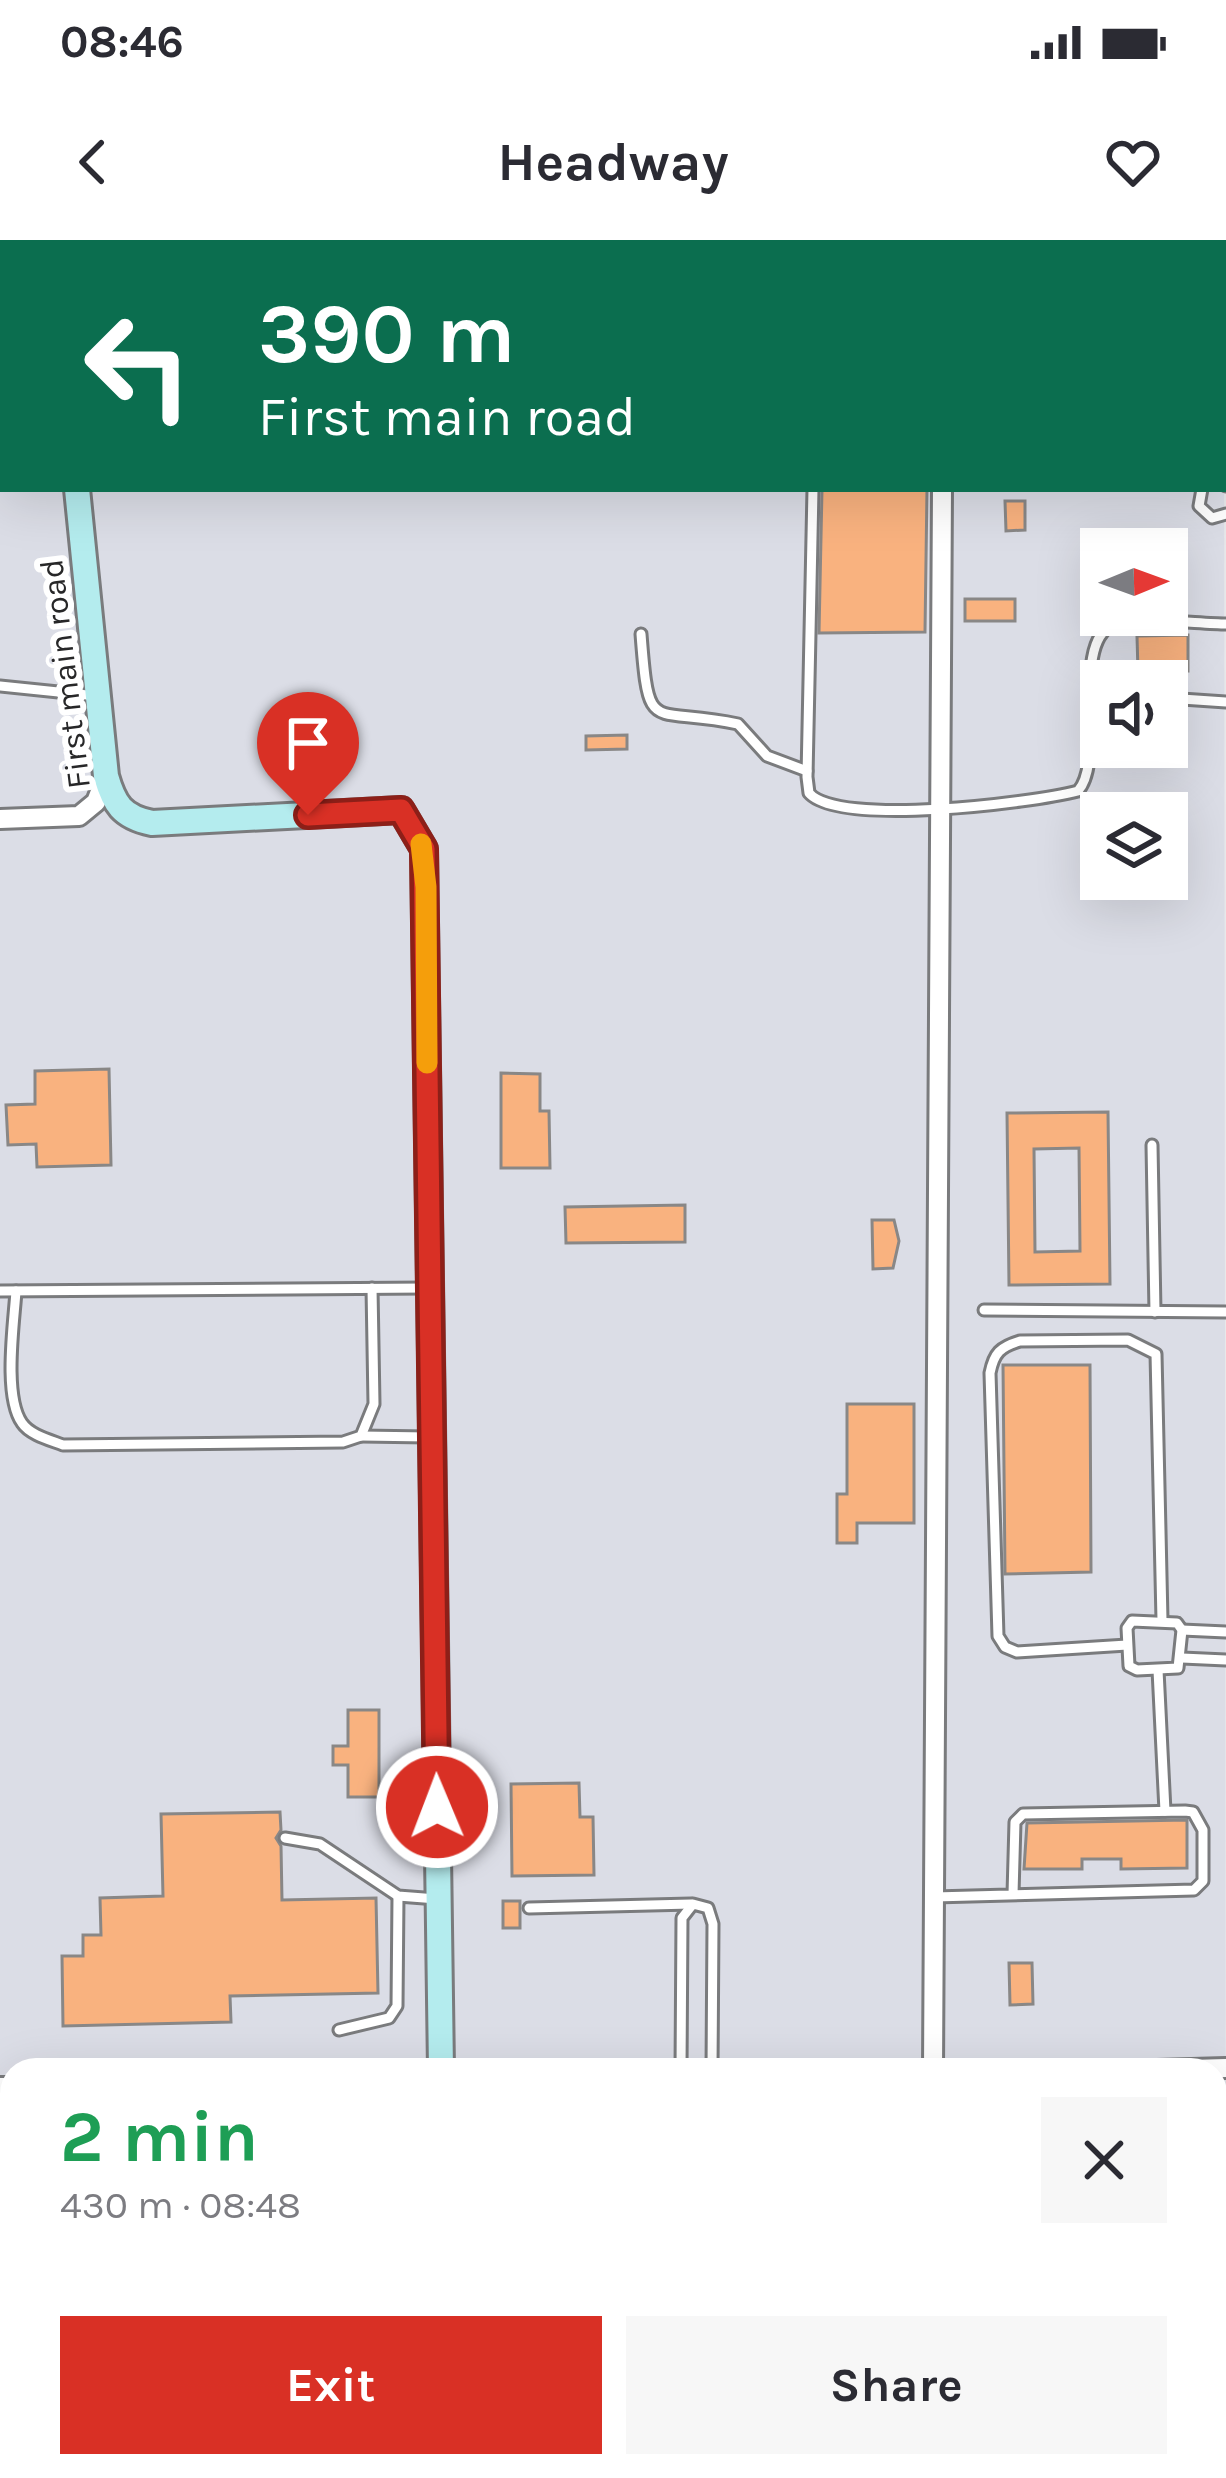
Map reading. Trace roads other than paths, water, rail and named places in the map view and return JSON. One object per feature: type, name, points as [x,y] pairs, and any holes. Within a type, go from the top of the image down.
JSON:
[{"type":"street","name":"First main road","points":[[76,492],[106,776],[120,810],[127,817],[152,823],[401,810],[424,849],[441,2058]]},
{"type":"street","points":[[934,2058],[942,492]]},
{"type":"street","points":[[0,819],[79,816],[96,802],[106,776]]},
{"type":"lane","points":[[813,492],[809,793],[826,806],[940,811],[1078,791],[1089,768]]},
{"type":"lane","points":[[1201,492],[1198,506],[1204,514],[1212,518],[1226,514]]},
{"type":"lane","points":[[1094,660],[1101,634],[1116,622],[1226,624]]},
{"type":"lane","points":[[641,634],[646,697],[656,710],[667,716],[738,724],[767,756],[807,771]]},
{"type":"lane","points":[[0,686],[97,696]]},
{"type":"lane","points":[[1188,699],[1226,702]]},
{"type":"lane","points":[[1152,1145],[1155,1312]]},
{"type":"lane","points":[[361,1436],[374,1404],[372,1288]]},
{"type":"lane","points":[[0,1291],[429,1288]]},
{"type":"lane","points":[[16,1291],[12,1362],[16,1408],[21,1422],[47,1440],[63,1445],[431,1437]]},
{"type":"lane","points":[[984,1310],[1226,1312]]},
{"type":"lane","points":[[1127,1646],[1017,1652],[1005,1647],[998,1636],[989,1373],[993,1357],[1004,1346],[1127,1340],[1156,1354],[1162,1620]]},
{"type":"lane","points":[[1162,1620],[1178,1623],[1182,1630],[1178,1668],[1130,1666],[1127,1628],[1132,1621],[1162,1620]]},
{"type":"lane","points":[[1182,1630],[1226,1632]]},
{"type":"lane","points":[[1182,1658],[1226,1660]]},
{"type":"lane","points":[[1158,1670],[1166,1811]]},
{"type":"lane","points":[[934,1897],[1194,1890],[1203,1881],[1202,1822],[1193,1812],[1023,1814],[1015,1822],[1013,1894]]},
{"type":"lane","points":[[285,1838],[320,1844],[398,1896],[439,1899]]},
{"type":"lane","points":[[339,2030],[389,2018],[397,2006],[398,1896]]},
{"type":"lane","points":[[529,1908],[693,1904],[708,1908],[713,1924],[712,2058]]},
{"type":"lane","points":[[681,2058],[682,1918],[693,1904]]}]
